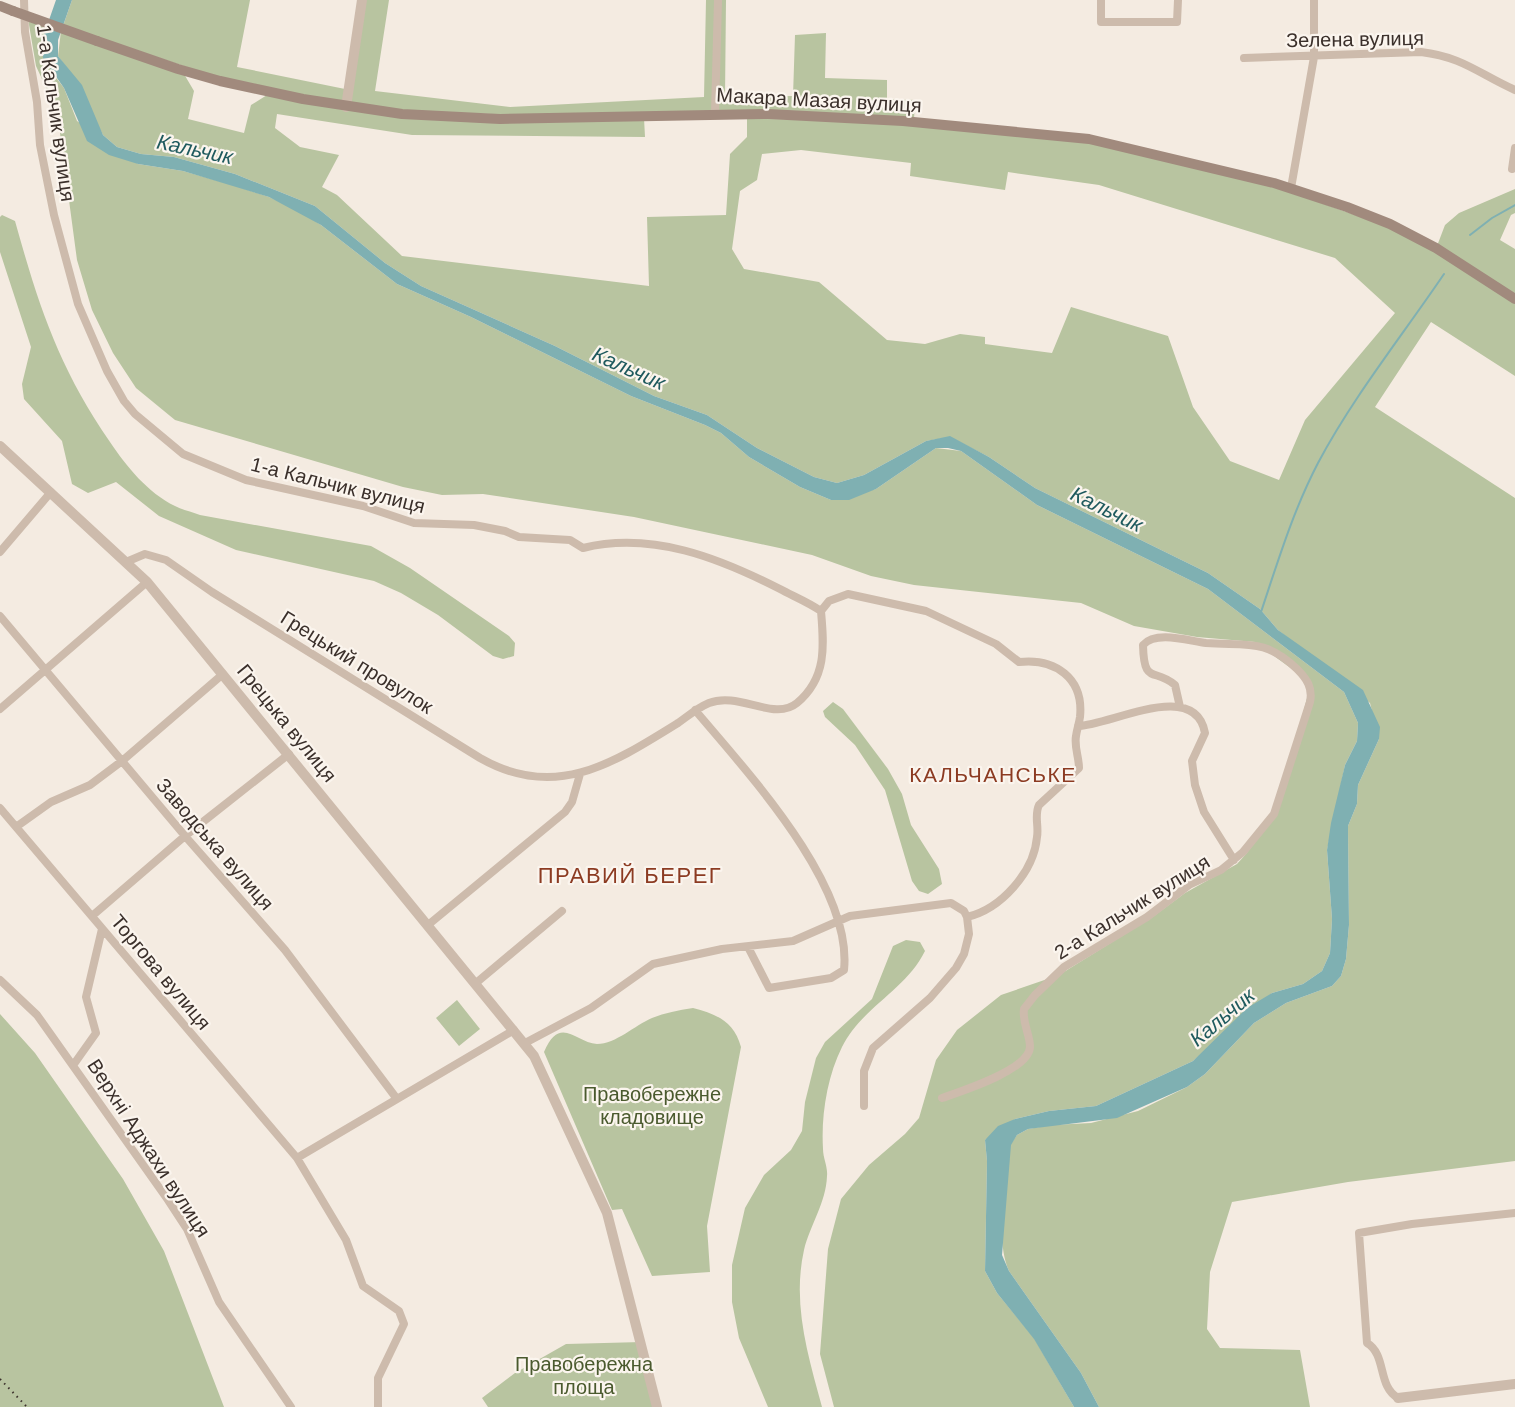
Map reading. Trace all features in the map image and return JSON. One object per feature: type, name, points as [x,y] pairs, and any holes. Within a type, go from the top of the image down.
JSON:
[{"type":"main road","name":"Макара Мазая вулиця","points":[[0,6],[178,69],[219,81],[346,107],[402,114],[500,119],[715,113],[903,121],[1089,138],[1291,188],[1390,224],[1436,248],[1515,299]]},
{"type":"street","name":"1-а Кальчик вулиця","points":[[24,0],[26,44],[37,102],[43,165],[78,304],[107,371],[124,401],[154,432],[183,454],[246,480],[363,506],[414,523],[474,525],[505,531],[519,537],[570,540],[584,548],[603,543],[627,542],[698,553],[763,580],[821,611]]},
{"type":"street","points":[[346,107],[362,0]]},
{"type":"street","points":[[715,113],[718,0]]},
{"type":"street","points":[[1101,0],[1101,22],[1177,22],[1178,0]]},
{"type":"street","points":[[1291,188],[1314,57],[1314,0]]},
{"type":"street","name":"Зелена вулиця","points":[[1244,58],[1422,52],[1444,55],[1465,62],[1515,90]]},
{"type":"street","points":[[1512,169],[1515,148]]},
{"type":"street","name":"Грецька вулиця","points":[[0,446],[147,582],[525,1043],[541,1067],[607,1213],[657,1407]]},
{"type":"street","points":[[0,552],[51,492]]},
{"type":"street","name":"Грецький провулок","points":[[126,562],[145,554],[166,561],[212,592],[495,766],[537,778],[580,774],[611,761],[694,710],[725,699],[779,710],[791,707],[813,685],[820,670],[824,652],[821,611]]},
{"type":"street","points":[[0,709],[147,582]]},
{"type":"street","points":[[821,611],[829,601],[848,594],[926,610],[996,644],[1019,662],[1051,664],[1067,673],[1079,700],[1076,742],[1079,768],[1039,805],[1038,839],[1024,874],[1008,893],[981,913],[967,917]]},
{"type":"street","name":"Заводська вулиця","points":[[0,616],[185,836],[285,950],[397,1099]]},
{"type":"street","name":"2-а Кальчик вулиця","points":[[942,1098],[984,1082],[1023,1062],[1030,1048],[1024,1010],[1035,995],[1064,967],[1147,917],[1189,885],[1221,870],[1234,860],[1250,845],[1274,814],[1304,723],[1311,689],[1303,675],[1289,661],[1272,651],[1256,646],[1168,638],[1147,641],[1143,645],[1147,670],[1151,675],[1175,685],[1180,707],[1190,711],[1204,727],[1204,737],[1192,761],[1195,785],[1202,808],[1234,860]]},
{"type":"street","points":[[16,827],[51,802],[90,785],[122,761],[223,674]]},
{"type":"street","points":[[1078,726],[1094,725],[1144,709],[1180,707]]},
{"type":"street","points":[[694,710],[758,788],[823,879],[839,919],[845,944],[844,970],[831,978],[769,988],[748,947]]},
{"type":"street","points":[[92,916],[185,836],[289,754]]},
{"type":"street","points":[[428,925],[565,812],[572,802],[580,774]]},
{"type":"street","name":"Торгова вулиця","points":[[0,808],[297,1158]]},
{"type":"street","points":[[525,1043],[591,1008],[653,964],[722,949],[798,940],[839,919],[945,903],[960,909],[967,917],[967,943],[956,968],[930,998],[873,1048],[864,1071],[864,1106]]},
{"type":"street","points":[[476,983],[562,911]]},
{"type":"street","points":[[74,1064],[96,1033],[86,997],[102,929]]},
{"type":"street","name":"Верхні Аджахи вулиця","points":[[0,980],[37,1015],[74,1064],[187,1229],[219,1302],[291,1407]]},
{"type":"street","points":[[378,1407],[378,1378],[404,1324],[403,1317],[399,1311],[363,1286],[346,1240],[297,1158],[514,1030]]},
{"type":"street","points":[[1515,1213],[1412,1224],[1359,1233],[1367,1343],[1373,1346],[1378,1355],[1386,1386],[1398,1398],[1515,1384]]},
{"type":"green space","points":[[72,0],[250,0],[237,67],[345,89],[343,104],[220,78],[63,26]]},
{"type":"green space","points":[[366,0],[389,0],[375,91],[510,107],[704,97],[706,0],[726,0],[725,97],[793,96],[795,35],[826,33],[825,78],[887,80],[887,99],[915,100],[914,120],[500,117],[350,106]]},
{"type":"green space","points":[[28,19],[47,26],[54,75],[64,88],[77,121],[138,164],[183,171],[236,186],[269,197],[301,212],[397,284],[471,317],[631,396],[705,425],[721,433],[749,457],[800,487],[831,500],[876,489],[936,448],[961,451],[1037,505],[1208,589],[1344,692],[1358,723],[1357,741],[1345,765],[1327,850],[1332,919],[1330,953],[1322,971],[1303,984],[1272,993],[1193,1061],[1096,1106],[1049,1111],[1015,1119],[985,1140],[987,1161],[985,1271],[997,1293],[1034,1338],[1074,1407],[834,1407],[820,1354],[828,1249],[841,1199],[869,1165],[905,1134],[919,1118],[936,1060],[957,1030],[1001,995],[1059,975],[1154,916],[1185,893],[1237,864],[1276,815],[1311,683],[1255,642],[1197,637],[1134,626],[1081,603],[914,585],[871,576],[812,555],[634,517],[483,494],[442,495],[403,487],[175,420],[136,388],[113,353],[92,310],[77,260],[60,133],[54,105],[36,66]]},
{"type":"green space","points":[[61,31],[184,74],[194,91],[188,119],[244,133],[251,105],[267,95],[346,110],[644,118],[645,137],[412,135],[277,114],[275,128],[300,147],[339,155],[322,187],[337,195],[402,256],[649,286],[647,217],[726,215],[730,154],[747,137],[747,116],[903,124],[1088,141],[1273,186],[1389,227],[1434,251],[1515,303],[1515,376],[1431,322],[1375,407],[1515,498],[1515,1161],[1348,1182],[1232,1202],[1210,1272],[1207,1329],[1220,1348],[1300,1350],[1310,1407],[1099,1407],[1081,1373],[1009,1271],[1002,1241],[1003,1209],[1010,1145],[1017,1135],[1028,1129],[1091,1123],[1138,1111],[1187,1087],[1205,1074],[1254,1023],[1286,1003],[1332,986],[1341,976],[1346,959],[1349,925],[1348,826],[1357,804],[1358,785],[1379,739],[1370,703],[1278,630],[1260,609],[1208,573],[1035,488],[989,457],[950,437],[926,441],[864,475],[837,483],[814,477],[757,448],[707,415],[654,396],[555,346],[421,286],[385,263],[315,206],[235,174],[174,157],[141,154],[117,147],[103,135],[69,71],[58,56]],"holes":[[[801,150],[911,163],[910,176],[1005,190],[1008,172],[1099,185],[1335,258],[1395,313],[1305,420],[1279,480],[1230,461],[1193,407],[1168,336],[1071,307],[1052,353],[985,344],[985,337],[960,334],[925,344],[887,340],[819,282],[744,269],[732,249],[740,191],[757,180],[762,154]]]},
{"type":"green space","points":[[1515,189],[1515,213],[1511,215],[1500,240],[1515,249],[1515,297],[1437,246],[1445,225],[1459,213]]},
{"type":"green space","points":[[2,215],[15,221],[52,336],[77,388],[116,451],[130,469],[156,494],[175,506],[200,515],[371,546],[410,568],[509,636],[515,643],[514,656],[503,659],[493,656],[438,615],[401,593],[374,581],[236,550],[159,516],[116,482],[88,493],[72,484],[62,441],[24,399],[22,384],[31,347],[0,252],[0,217]]},
{"type":"green space","points":[[833,702],[843,709],[888,769],[902,794],[911,825],[939,869],[942,884],[928,894],[919,891],[912,881],[885,790],[855,745],[825,717],[823,711]]},
{"type":"green space","points":[[906,940],[920,942],[925,951],[907,977],[850,1033],[832,1071],[826,1097],[823,1152],[827,1173],[826,1186],[804,1250],[800,1290],[803,1329],[822,1407],[768,1407],[739,1338],[732,1302],[732,1265],[745,1208],[764,1175],[791,1150],[802,1131],[805,1102],[816,1058],[825,1042],[872,999],[893,946]]},
{"type":"green space","points":[[457,1000],[480,1029],[459,1046],[436,1018]]},
{"type":"green space","name":"Правобережне кладовище","points":[[693,1008],[723,1020],[734,1031],[741,1047],[707,1226],[710,1272],[652,1276],[622,1209],[612,1210],[544,1052],[550,1041],[562,1033],[569,1033],[597,1044],[604,1043],[618,1038],[652,1018]]},
{"type":"green space","points":[[0,1014],[35,1053],[123,1179],[164,1251],[224,1407],[0,1407]]},
{"type":"green space","name":"Правобережна площа","points":[[642,1342],[656,1407],[488,1407],[482,1398],[515,1373],[566,1344]]},
{"type":"water","points":[[56,0],[72,0],[58,40],[58,56],[82,85],[103,135],[117,147],[141,154],[174,157],[235,174],[315,206],[385,263],[421,286],[555,346],[654,396],[707,415],[757,448],[814,477],[837,483],[864,475],[926,441],[950,436],[989,457],[1035,488],[1208,573],[1260,609],[1278,630],[1363,690],[1380,727],[1379,739],[1358,785],[1357,804],[1348,826],[1349,925],[1346,959],[1341,976],[1332,986],[1286,1003],[1254,1023],[1205,1074],[1187,1087],[1117,1118],[1028,1129],[1017,1135],[1011,1145],[1002,1255],[1009,1271],[1081,1373],[1099,1407],[1074,1407],[1034,1339],[997,1293],[985,1271],[987,1161],[985,1140],[998,1126],[1015,1119],[1049,1111],[1096,1106],[1193,1061],[1247,1008],[1272,993],[1303,984],[1322,971],[1330,953],[1332,919],[1327,850],[1331,823],[1345,765],[1357,741],[1358,723],[1344,692],[1208,589],[1037,505],[961,451],[936,448],[876,489],[849,500],[831,500],[800,487],[749,457],[721,433],[705,425],[631,396],[471,317],[397,284],[321,225],[269,197],[183,171],[138,164],[109,155],[87,141],[64,88],[43,58],[42,40]]},
{"type":"waterway","points":[[1470,235],[1492,218],[1515,205]]},
{"type":"waterway","points":[[1261,612],[1293,518],[1318,463],[1362,391],[1444,274]]},
{"type":"railway","points":[[0,1379],[27,1407]]},
{"type":"district","name":"КАЛЬЧАНСЬКЕ","points":[[993,774]]},
{"type":"district","name":"ПРАВИЙ БЕРЕГ","points":[[630,875]]},
{"type":"water label","name":"Кальчик","points":[[195,149]]},
{"type":"water label","name":"Кальчик","points":[[629,368]]},
{"type":"water label","name":"Кальчик","points":[[1107,509]]},
{"type":"water label","name":"Кальчик","points":[[1222,1017]]}]
